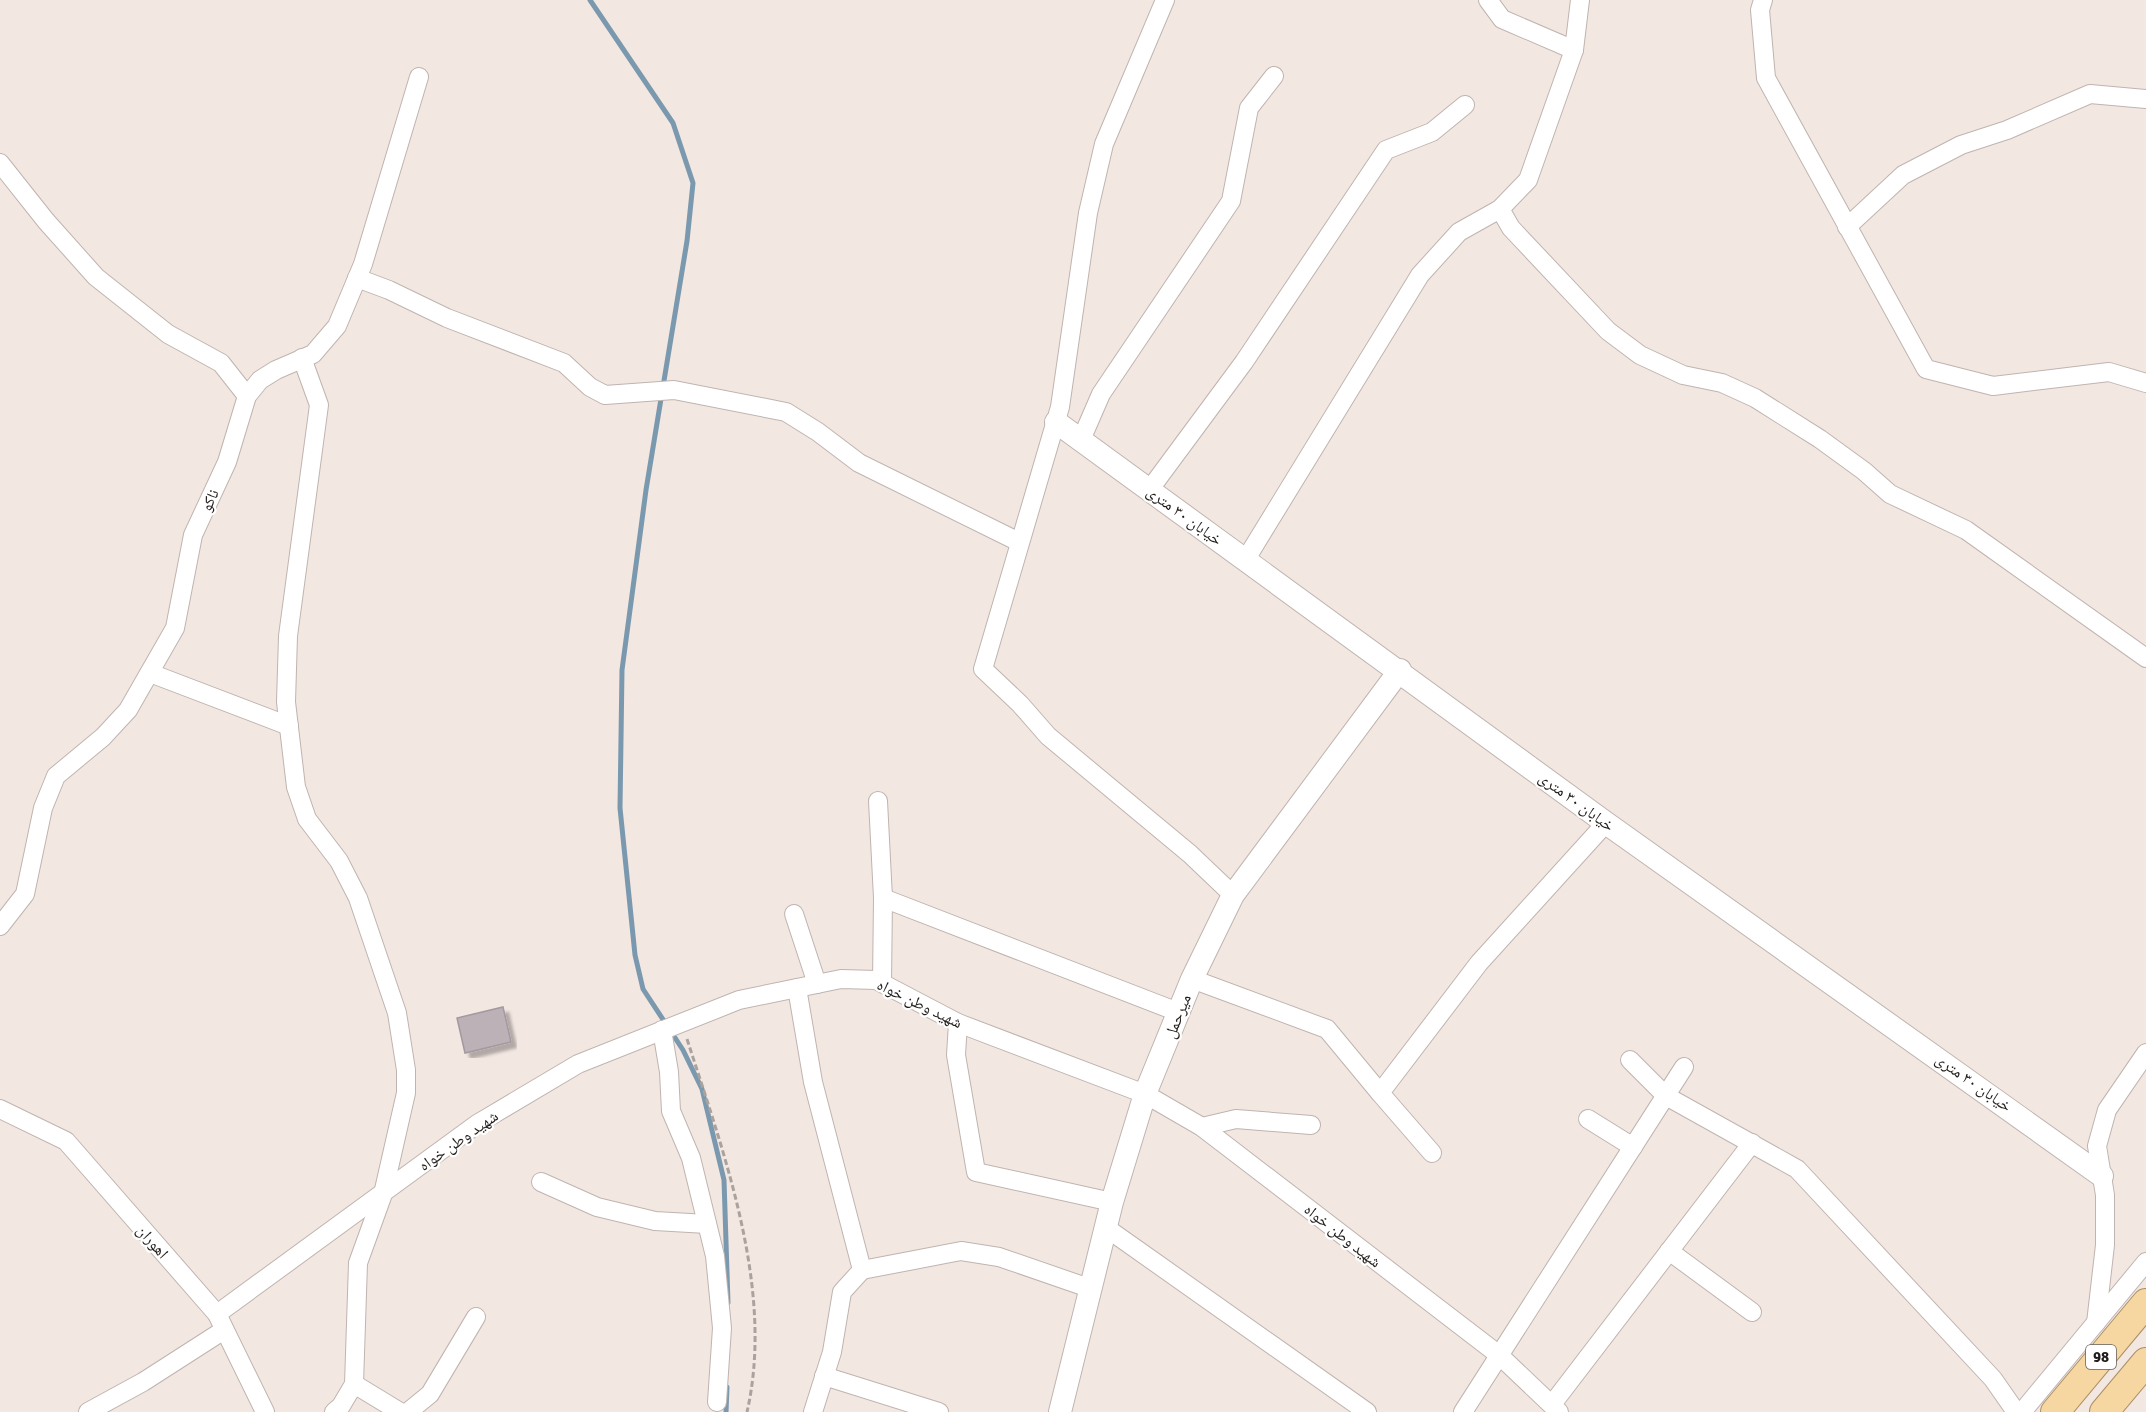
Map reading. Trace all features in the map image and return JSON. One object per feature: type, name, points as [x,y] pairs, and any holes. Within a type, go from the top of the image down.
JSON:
[{"type":"highway","name":"98","points":[[2055,1412],[2146,1303]]},
{"type":"highway","name":"98","points":[[2104,1412],[2146,1362]]},
{"type":"street","points":[[1165,0],[1104,144],[1088,213],[1060,407],[983,669],[1020,704],[1048,736],[1190,854],[1233,895]]},
{"type":"street","points":[[1488,0],[1502,19],[1574,50]]},
{"type":"street","points":[[1246,559],[1420,275],[1459,232],[1500,208],[1528,180],[1574,50],[1581,0]]},
{"type":"street","points":[[1763,0],[1760,10],[1767,78],[1926,369],[1993,386],[2109,372],[2146,383]]},
{"type":"street","points":[[1081,440],[1101,394],[1231,201],[1249,108],[1274,76]]},
{"type":"street","name":"ناکو","points":[[2,920],[25,894],[43,808],[56,776],[103,737],[128,710],[175,627],[192,535],[227,462],[247,396],[260,380],[313,354],[337,326],[357,278],[418,77]]},
{"type":"street","points":[[1847,227],[1903,176],[1961,145],[2007,130],[2090,94],[2146,99]]},
{"type":"street","points":[[1149,489],[1244,362],[1386,150],[1432,132],[1465,105]]},
{"type":"street","points":[[0,163],[46,221],[96,278],[168,334],[221,363],[247,396]]},
{"type":"street","points":[[1500,208],[1511,228],[1608,331],[1640,355],[1683,375],[1722,383],[1755,398],[1838,452],[1890,494],[1966,530],[2146,657]]},
{"type":"street","points":[[357,278],[389,290],[447,318],[564,363],[590,387],[605,395],[674,390],[786,412],[818,432],[859,463],[1019,542]]},
{"type":"street","points":[[302,358],[319,405],[304,503],[288,636],[286,702],[296,787],[307,819],[339,861],[358,898],[397,1013],[406,1070],[406,1093],[383,1194],[358,1263],[354,1384],[341,1406],[333,1412]]},
{"type":"street","name":"خیابان ۳۰ متری","points":[[1056,422],[1400,670],[1606,823],[2102,1176]]},
{"type":"street","name":"میرحمل","points":[[1065,1409],[1089,1288],[1112,1202],[1145,1094],[1192,979],[1233,895],[1400,670]]},
{"type":"street","points":[[150,673],[289,726]]},
{"type":"street","points":[[878,801],[883,898],[882,983]]},
{"type":"street","points":[[1380,1093],[1479,963],[1606,823]]},
{"type":"street","points":[[883,898],[1178,1012]]},
{"type":"street","points":[[794,914],[817,984]]},
{"type":"street","name":"شهید وطن خواه","points":[[88,1412],[143,1382],[383,1194],[477,1124],[578,1064],[739,1000],[841,979],[876,980],[958,1023],[1145,1094],[1202,1127],[1499,1355],[1556,1408]]},
{"type":"street","points":[[1192,979],[1327,1029],[1432,1153]]},
{"type":"street","points":[[797,988],[813,1082],[862,1270]]},
{"type":"street","points":[[958,1023],[956,1055],[976,1172],[1112,1202]]},
{"type":"street","points":[[662,1030],[669,1072],[671,1111],[691,1158],[715,1256],[723,1328],[717,1402]]},
{"type":"street","points":[[2096,1323],[2105,1245],[2105,1195],[2097,1146],[2107,1110],[2146,1053]]},
{"type":"street","points":[[1630,1060],[1666,1096],[1797,1169],[1994,1379],[2016,1412]]},
{"type":"street","points":[[1463,1412],[1684,1067]]},
{"type":"street","name":"اهوران","points":[[0,1109],[66,1141],[220,1322],[265,1412]]},
{"type":"street","points":[[1202,1127],[1236,1119],[1311,1125]]},
{"type":"street","points":[[1588,1119],[1633,1147]]},
{"type":"street","points":[[1556,1408],[1669,1251],[1752,1143]]},
{"type":"street","points":[[541,1182],[597,1207],[655,1221],[707,1224]]},
{"type":"street","points":[[1105,1227],[1355,1409]]},
{"type":"street","points":[[813,1412],[832,1352],[842,1292],[862,1270],[961,1251],[999,1257],[1089,1288]]},
{"type":"street","points":[[1669,1251],[1752,1312]]},
{"type":"street","points":[[2022,1412],[2146,1262]]},
{"type":"street","points":[[408,1412],[430,1394],[476,1317]]},
{"type":"street","points":[[824,1376],[939,1412]]},
{"type":"street","points":[[354,1384],[400,1412]]},
{"type":"path","points":[[682,1023],[722,1147],[743,1237],[756,1321],[747,1412]]},
{"type":"building","points":[[503,1007],[511,1042],[465,1053],[457,1018]]},
{"type":"waterway","points":[[590,0],[673,123],[693,183],[687,241],[646,490],[622,670],[620,808],[635,955],[643,989],[683,1050],[702,1089],[724,1180],[728,1303]]},
{"type":"waterway","points":[[726,1412],[727,1387]]}]
